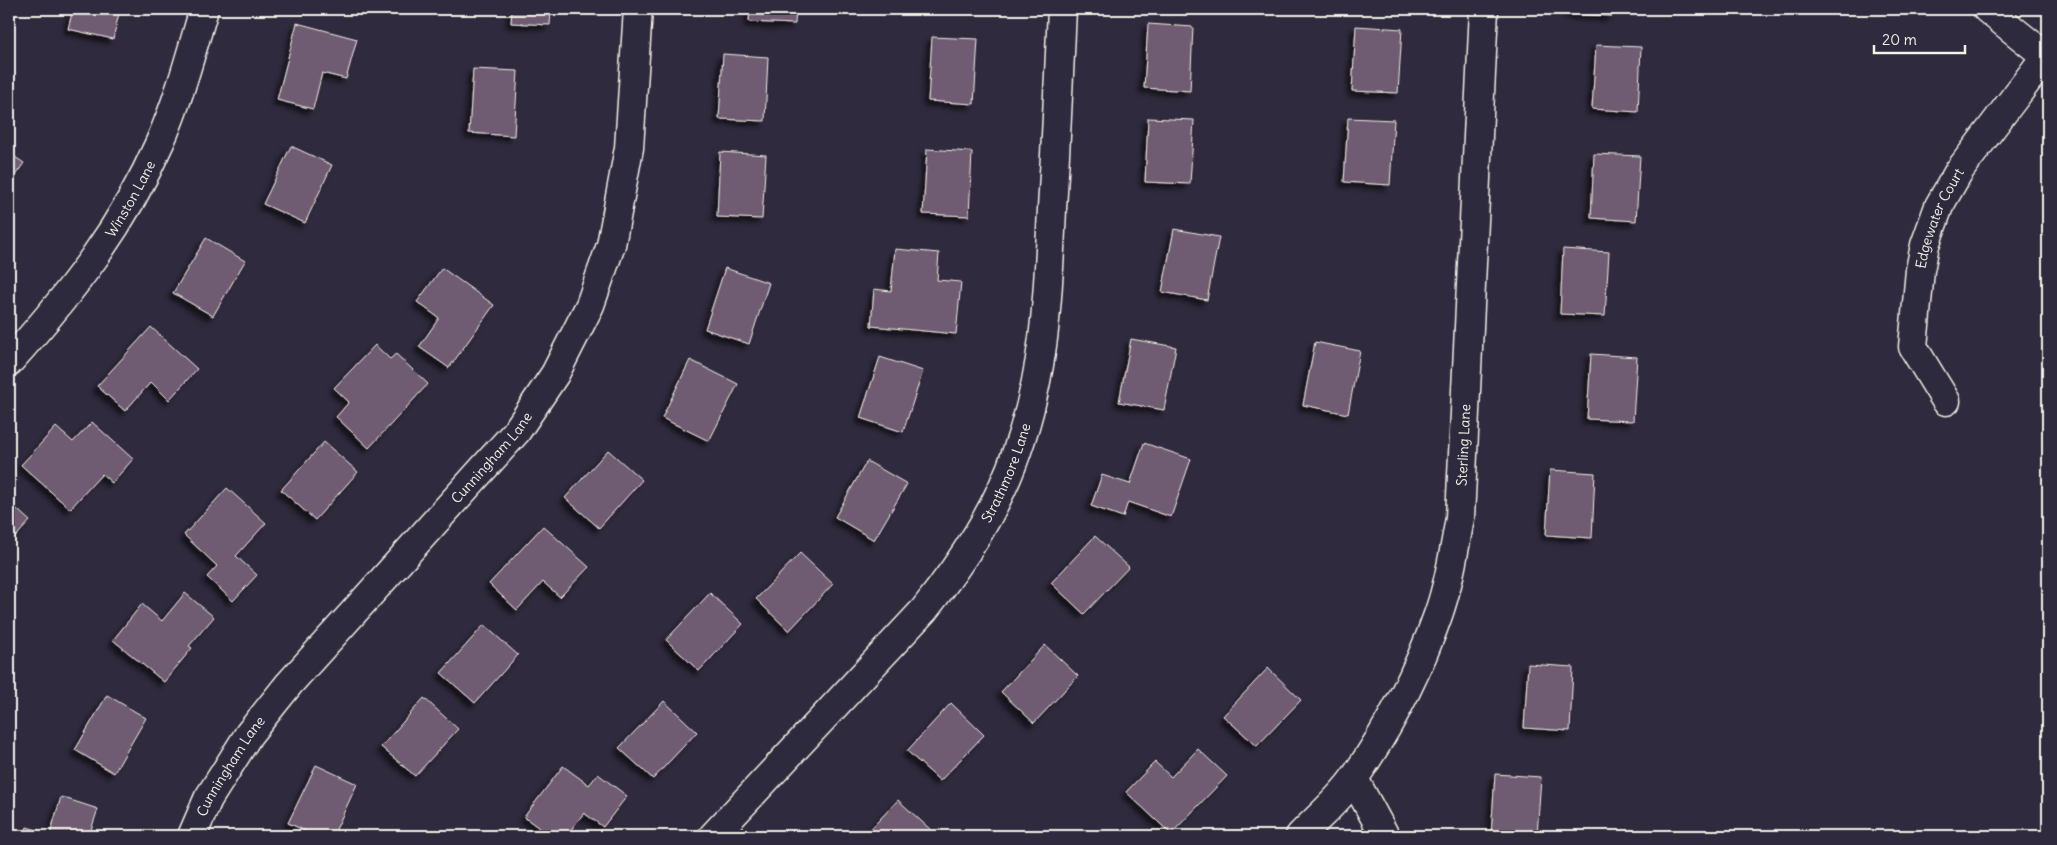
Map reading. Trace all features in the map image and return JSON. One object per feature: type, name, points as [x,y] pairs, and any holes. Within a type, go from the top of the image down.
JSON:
[{"type":"street","name":"Winston Lane","points":[[9,362],[81,279],[142,181],[174,108],[204,9]]},
{"type":"street","name":"Cunningham Lane","points":[[192,836],[208,799],[249,734],[289,684],[516,432],[555,374],[590,305],[611,245],[629,148],[638,9]]},
{"type":"street","name":"Strathmore Lane","points":[[713,836],[924,610],[949,579],[988,516],[1017,452],[1036,388],[1047,319],[1062,9]]},
{"type":"street","name":"Sterling Lane","points":[[1300,836],[1354,779],[1394,713],[1419,664],[1439,614],[1451,566],[1460,518],[1484,9]]},
{"type":"street","points":[[1987,9],[2047,57]]},
{"type":"street","name":"Edgewater Court","points":[[1946,401],[1913,347],[1920,270],[1925,245],[1939,206],[1958,171],[2047,57]]},
{"type":"street","points":[[1354,779],[1385,836]]},
{"type":"building","points":[[73,9],[120,9],[113,39],[68,29]]},
{"type":"building","points":[[512,9],[551,9],[550,25],[511,23]]},
{"type":"building","points":[[750,9],[796,9],[795,24],[749,22]]},
{"type":"building","points":[[1571,9],[1612,9],[1612,16],[1571,14]]},
{"type":"building","points":[[297,23],[357,39],[346,79],[322,73],[313,109],[277,100]]},
{"type":"building","points":[[1148,24],[1193,27],[1190,91],[1144,88]]},
{"type":"building","points":[[1356,26],[1402,29],[1398,93],[1352,91]]},
{"type":"building","points":[[932,37],[978,39],[974,104],[928,101]]},
{"type":"building","points":[[1596,45],[1641,47],[1638,112],[1592,109]]},
{"type":"building","points":[[723,54],[768,57],[765,121],[719,119]]},
{"type":"building","points":[[473,69],[518,71],[514,136],[469,133]]},
{"type":"building","points":[[1148,118],[1194,120],[1190,184],[1145,182]]},
{"type":"building","points":[[1348,118],[1394,120],[1390,185],[1344,182]]},
{"type":"building","points":[[291,146],[332,165],[305,223],[263,204]]},
{"type":"building","points":[[927,149],[972,152],[969,216],[923,214]]},
{"type":"building","points":[[720,152],[766,155],[762,219],[717,217]]},
{"type":"building","points":[[9,153],[24,163],[9,184]]},
{"type":"building","points":[[1594,154],[1640,156],[1636,221],[1591,218]]},
{"type":"building","points":[[1174,229],[1219,237],[1207,300],[1162,292]]},
{"type":"building","points":[[206,238],[245,261],[213,316],[173,293]]},
{"type":"building","points":[[895,249],[939,253],[937,280],[961,282],[956,334],[871,326],[874,289],[891,291]]},
{"type":"building","points":[[1563,249],[1609,252],[1605,316],[1560,314]]},
{"type":"building","points":[[442,268],[494,305],[449,368],[419,347],[439,318],[417,302]]},
{"type":"building","points":[[725,268],[769,283],[749,344],[705,329]]},
{"type":"building","points":[[151,327],[197,369],[169,400],[151,382],[125,411],[97,386]]},
{"type":"building","points":[[1131,339],[1176,347],[1164,410],[1119,402]]},
{"type":"building","points":[[1315,342],[1360,351],[1348,414],[1303,405]]},
{"type":"building","points":[[375,345],[390,359],[396,354],[428,384],[369,448],[336,417],[349,402],[334,388]]},
{"type":"building","points":[[1591,354],[1637,357],[1633,421],[1587,419]]},
{"type":"building","points":[[880,357],[923,371],[903,432],[860,418]]},
{"type":"building","points":[[690,360],[738,384],[709,441],[662,418]]},
{"type":"building","points":[[92,422],[133,459],[112,483],[102,474],[70,509],[21,465],[56,427],[73,442]]},
{"type":"building","points":[[324,442],[358,472],[315,520],[281,490]]},
{"type":"building","points":[[1144,443],[1191,459],[1171,517],[1128,502],[1123,517],[1091,506],[1102,475],[1130,484]]},
{"type":"building","points":[[608,450],[642,480],[599,528],[565,498]]},
{"type":"building","points":[[867,461],[907,484],[874,540],[835,517]]},
{"type":"building","points":[[1550,470],[1595,473],[1592,538],[1546,535]]},
{"type":"building","points":[[227,488],[266,523],[236,556],[257,575],[233,601],[207,577],[217,566],[184,535]]},
{"type":"building","points":[[9,502],[30,521],[9,544]]},
{"type":"building","points":[[543,526],[589,567],[560,597],[543,582],[517,610],[489,584]]},
{"type":"building","points":[[1095,536],[1129,567],[1084,614],[1051,583]]},
{"type":"building","points":[[800,553],[833,584],[789,631],[756,599]]},
{"type":"building","points":[[185,593],[214,617],[189,646],[192,648],[164,682],[113,640],[142,604],[162,621]]},
{"type":"building","points":[[710,593],[743,624],[699,671],[666,640]]},
{"type":"building","points":[[484,625],[518,655],[475,703],[441,673]]},
{"type":"building","points":[[1045,645],[1078,676],[1034,723],[1001,692]]},
{"type":"building","points":[[1528,664],[1573,667],[1570,731],[1524,728]]},
{"type":"building","points":[[1268,668],[1301,700],[1257,746],[1223,716]]},
{"type":"building","points":[[107,695],[146,718],[114,773],[75,750]]},
{"type":"building","points":[[424,698],[458,729],[415,776],[381,747]]},
{"type":"building","points":[[664,701],[697,732],[653,779],[619,748]]},
{"type":"building","points":[[951,703],[984,735],[940,781],[907,751]]},
{"type":"building","points":[[1198,749],[1227,776],[1171,834],[1126,792],[1155,762],[1171,777]]},
{"type":"building","points":[[316,765],[357,784],[333,836],[317,836],[288,823]]},
{"type":"building","points":[[563,766],[589,785],[598,774],[627,796],[603,827],[584,813],[566,836],[550,836],[524,817]]},
{"type":"building","points":[[1495,774],[1541,777],[1537,836],[1491,836]]},
{"type":"building","points":[[61,797],[98,809],[89,836],[24,836],[27,827],[50,834]]},
{"type":"building","points":[[898,800],[932,831],[927,836],[864,836]]}]
